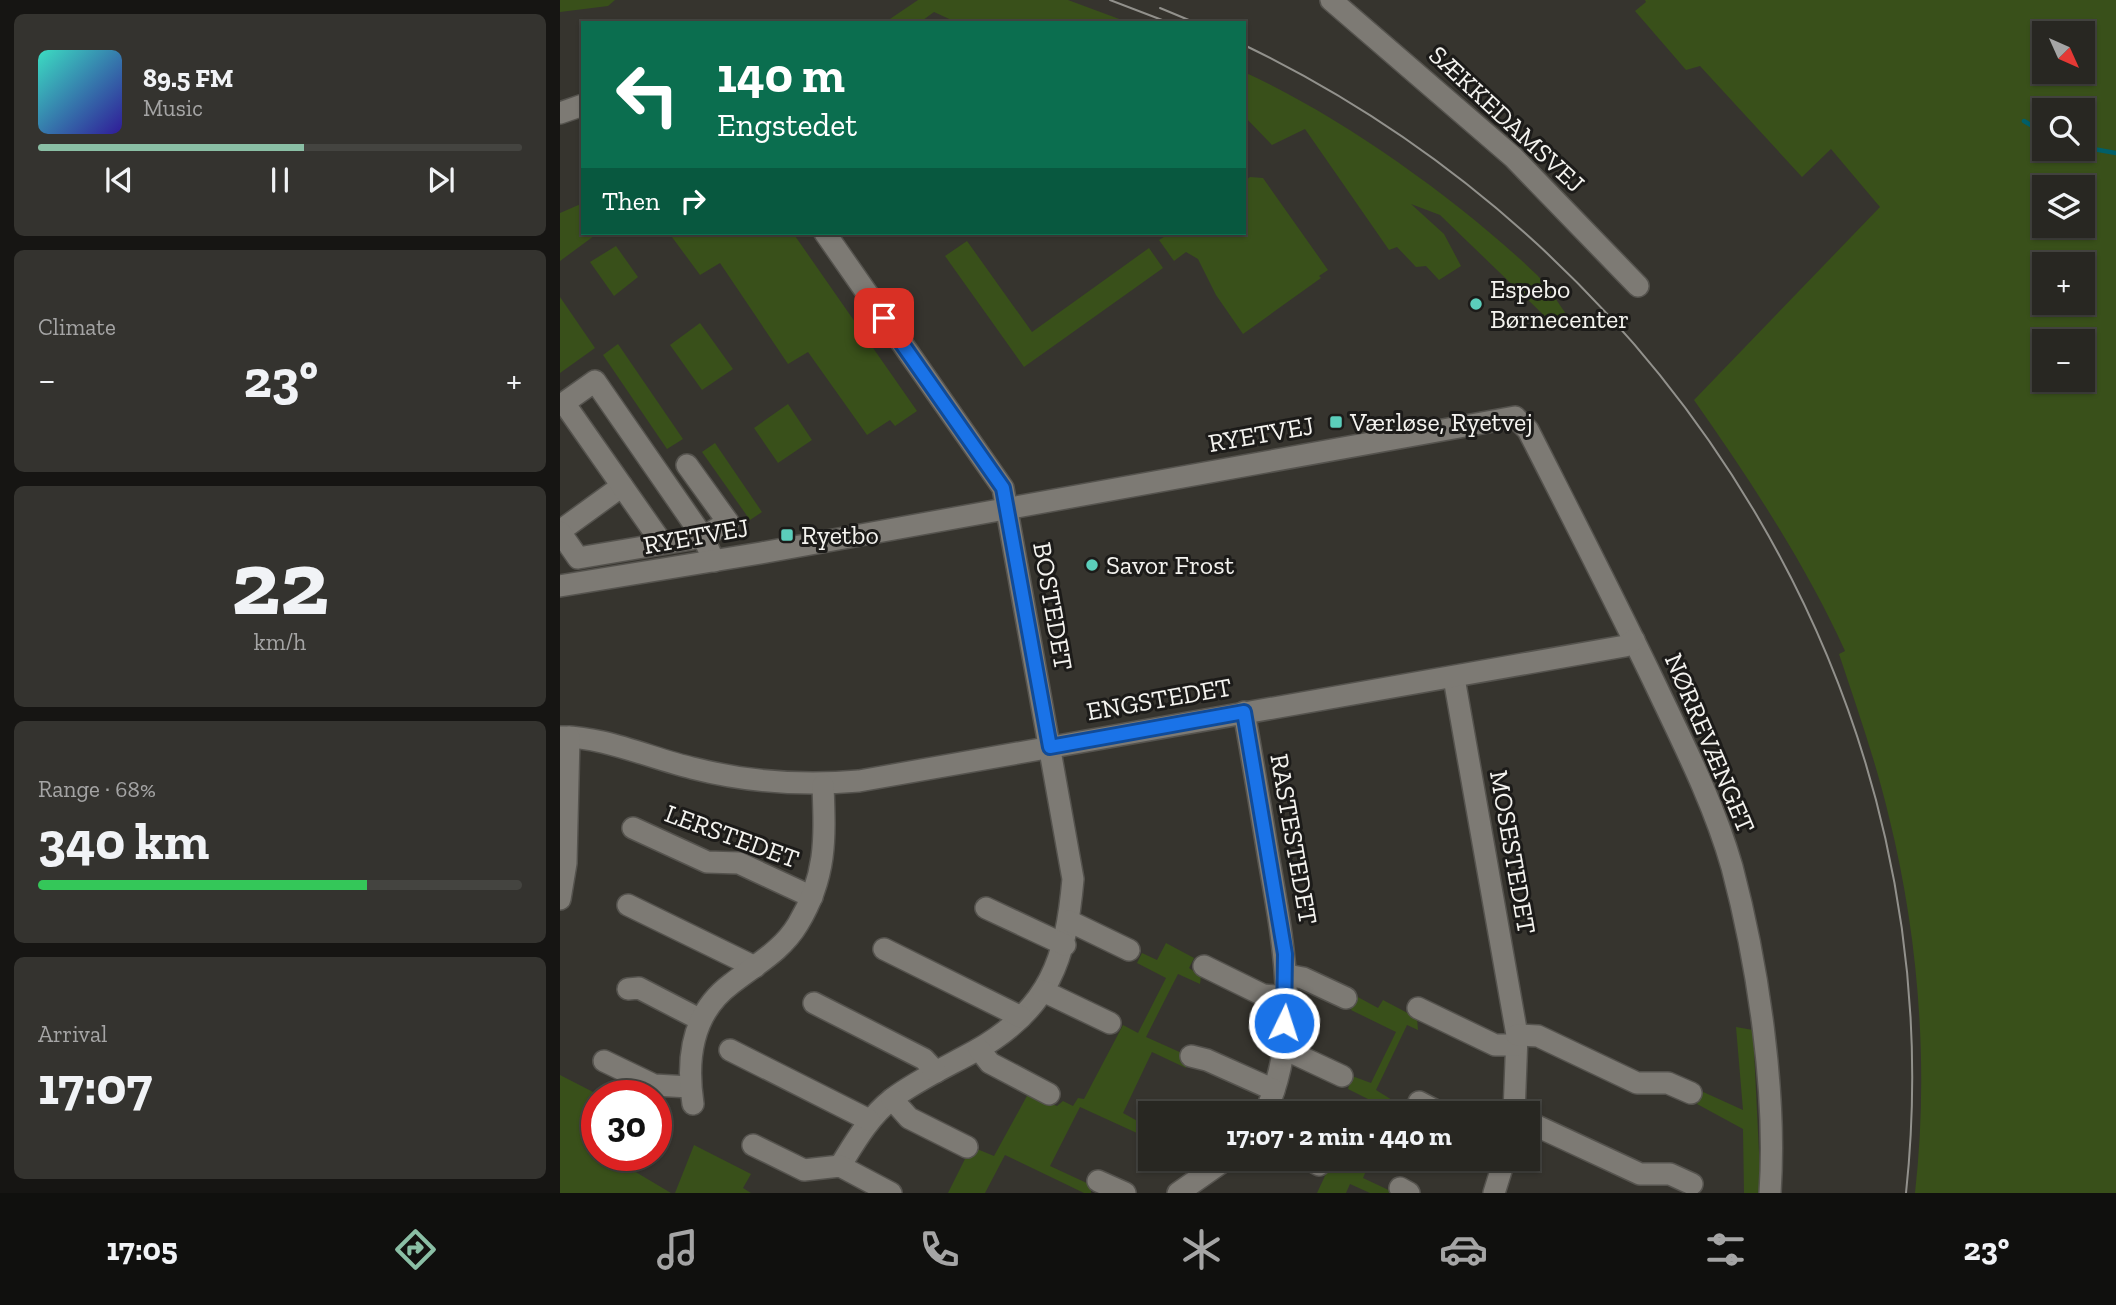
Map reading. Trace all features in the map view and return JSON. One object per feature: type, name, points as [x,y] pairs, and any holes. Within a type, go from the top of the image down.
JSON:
[{"type":"street","name":"SÆKKEDAMSVEJ","points":[[1331,0],[1513,157],[1638,286]]},
{"type":"street","points":[[560,113],[581,106]]},
{"type":"street","points":[[826,235],[1003,488],[1007,509]]},
{"type":"street","points":[[662,543],[564,403],[595,382],[703,537],[714,561]]},
{"type":"street","name":"RYETVEJ","points":[[560,586],[1007,509],[1506,417],[1515,417],[1524,423]]},
{"type":"street","name":"NØRREVÆNGET","points":[[1524,423],[1696,769],[1731,866],[1752,960],[1766,1065],[1770,1193]]},
{"type":"street","points":[[622,486],[560,531],[578,558],[703,537],[728,522],[687,465]]},
{"type":"street","name":"BOSTEDET","points":[[840,1166],[869,1120],[892,1099],[979,1049],[1021,1017],[1043,991],[1065,945],[1073,879],[1007,509]]},
{"type":"street","name":"ENGSTEDET","points":[[564,737],[750,780],[823,785],[1454,678],[1625,646],[1634,640]]},
{"type":"street","name":"MOSESTEDET","points":[[1454,678],[1516,1040],[1514,1101]]},
{"type":"street","name":"RASTESTEDET","points":[[1244,712],[1287,986],[1282,1048],[1270,1101]]},
{"type":"street","points":[[560,899],[566,863],[564,737]]},
{"type":"street","name":"LERSTEDET","points":[[699,1019],[713,999],[781,946],[798,925],[812,897],[825,848],[823,785]]},
{"type":"street","name":"LERSTEDET","points":[[633,828],[707,862],[739,863],[812,897]]},
{"type":"street","points":[[628,905],[755,967]]},
{"type":"street","points":[[986,908],[1065,945]]},
{"type":"street","points":[[1069,921],[1129,950]]},
{"type":"street","points":[[884,948],[1021,1017]]},
{"type":"street","points":[[1205,966],[1263,995],[1303,978],[1346,998]]},
{"type":"street","points":[[604,1061],[654,1085],[692,1096],[699,1019],[639,988],[628,989]]},
{"type":"street","points":[[1043,991],[1110,1023]]},
{"type":"street","points":[[814,1003],[924,1059],[936,1072]]},
{"type":"street","points":[[1418,1008],[1494,1045],[1538,1035],[1637,1083],[1668,1083],[1691,1093]]},
{"type":"street","points":[[1282,1048],[1342,1076]]},
{"type":"street","points":[[979,1049],[990,1063],[1049,1094]]},
{"type":"street","points":[[730,1050],[869,1120]]},
{"type":"street","points":[[1191,1056],[1207,1060],[1274,1090]]},
{"type":"street","points":[[892,1099],[909,1118],[967,1147]]},
{"type":"street","points":[[1540,1128],[1640,1174],[1670,1174],[1692,1184]]},
{"type":"street","points":[[753,1146],[804,1170],[840,1166],[891,1193]]},
{"type":"street","points":[[1193,1189],[1213,1171]]},
{"type":"street","points":[[1494,1193],[1501,1171]]},
{"type":"street","points":[[1098,1181],[1125,1193]]},
{"type":"green space","points":[[560,0],[615,0],[608,6],[560,12]]},
{"type":"green space","points":[[918,0],[1068,0],[1125,21],[954,21],[934,12],[922,21],[887,21]]},
{"type":"green space","points":[[1645,0],[2116,0],[2116,1193],[1915,1193],[1921,1051],[1908,909],[1889,817],[1839,654],[1845,651],[1813,586],[1776,522],[1694,400],[1880,207],[1831,149],[1802,177],[1700,66],[1686,70],[1635,11]]},
{"type":"green space","points":[[1246,73],[1281,90],[1359,136],[1436,190],[1537,275],[1566,314],[1554,325],[1440,215],[1411,204],[1444,234],[1461,266],[1439,280],[1426,266],[1416,267],[1397,247],[1389,250],[1305,129],[1272,145],[1246,118]]},
{"type":"green space","points":[[1250,177],[1263,178],[1328,270],[1319,276],[1321,278],[1243,334],[1216,295],[1198,259],[1186,252],[1174,261],[1159,240],[1167,235],[1246,235],[1246,180]]},
{"type":"green space","points":[[581,204],[581,235],[595,235],[560,261],[560,213]]},
{"type":"green space","points":[[670,235],[794,235],[917,411],[895,426],[890,420],[867,435],[808,352],[788,364],[720,263],[700,275]]},
{"type":"green space","points":[[967,241],[1032,332],[1149,248],[1163,268],[1024,367],[945,256]]},
{"type":"green space","points":[[616,246],[638,277],[614,296],[590,262]]},
{"type":"green space","points":[[560,297],[595,348],[560,373]]},
{"type":"green space","points":[[700,323],[733,369],[702,390],[670,345]]},
{"type":"green space","points":[[618,344],[683,439],[667,449],[603,355]]},
{"type":"green space","points":[[788,404],[812,440],[778,463],[754,428]]},
{"type":"green space","points":[[715,443],[762,512],[750,520],[702,452]]},
{"type":"green space","points":[[1166,943],[1194,958],[1189,968],[1201,976],[1200,984],[1178,974],[1146,1037],[1184,1054],[1186,1068],[1152,1052],[1123,1113],[1138,1121],[1138,1134],[1080,1107],[1050,1166],[1091,1185],[1091,1193],[1084,1193],[1005,1155],[985,1193],[948,1193],[967,1155],[973,1157],[977,1149],[994,1156],[1028,1094],[1057,1106],[1063,1101],[1073,1106],[1078,1098],[1084,1099],[1123,1025],[1138,1033],[1166,978],[1137,963],[1142,953],[1157,960]]},
{"type":"green space","points":[[1356,996],[1378,1008],[1383,1000],[1417,1018],[1418,1030],[1407,1025],[1376,1090],[1394,1101],[1372,1101],[1348,1089],[1352,1076],[1371,1083],[1396,1032],[1351,1010]]},
{"type":"green space","points":[[1736,1027],[1753,1030],[1761,1193],[1744,1193],[1743,1129],[1697,1104],[1701,1091],[1743,1110]]},
{"type":"green space","points":[[560,1075],[581,1086],[581,1171],[634,1171],[671,1193],[560,1193]]},
{"type":"green space","points":[[694,1145],[751,1174],[743,1188],[751,1193],[675,1193]]},
{"type":"green space","points":[[1327,1171],[1366,1171],[1363,1178],[1395,1193],[1370,1193],[1350,1184],[1346,1193],[1317,1193]]},
{"type":"waterway","points":[[2024,121],[2032,126]]},
{"type":"waterway","points":[[2095,149],[2116,153]]},
{"type":"tram line","points":[[1110,0],[1165,21]]},
{"type":"tram line","points":[[1160,8],[1191,21]]},
{"type":"tram line","points":[[1246,46],[1399,134],[1537,244],[1657,372],[1757,516],[1834,672],[1885,838],[1910,1013],[1906,1193]]},
{"type":"place","name":"Espebo Børnecenter","points":[[1476,304]]},
{"type":"place","name":"Værløse, Ryetvej","points":[[1336,422]]},
{"type":"place","name":"Ryetbo","points":[[787,535]]},
{"type":"place","name":"Savor Frost","points":[[1092,565]]},
{"type":"route","points":[[884,318],[1003,488],[1050,747],[1244,712],[1285,954],[1287,997],[1284,1023]]}]
